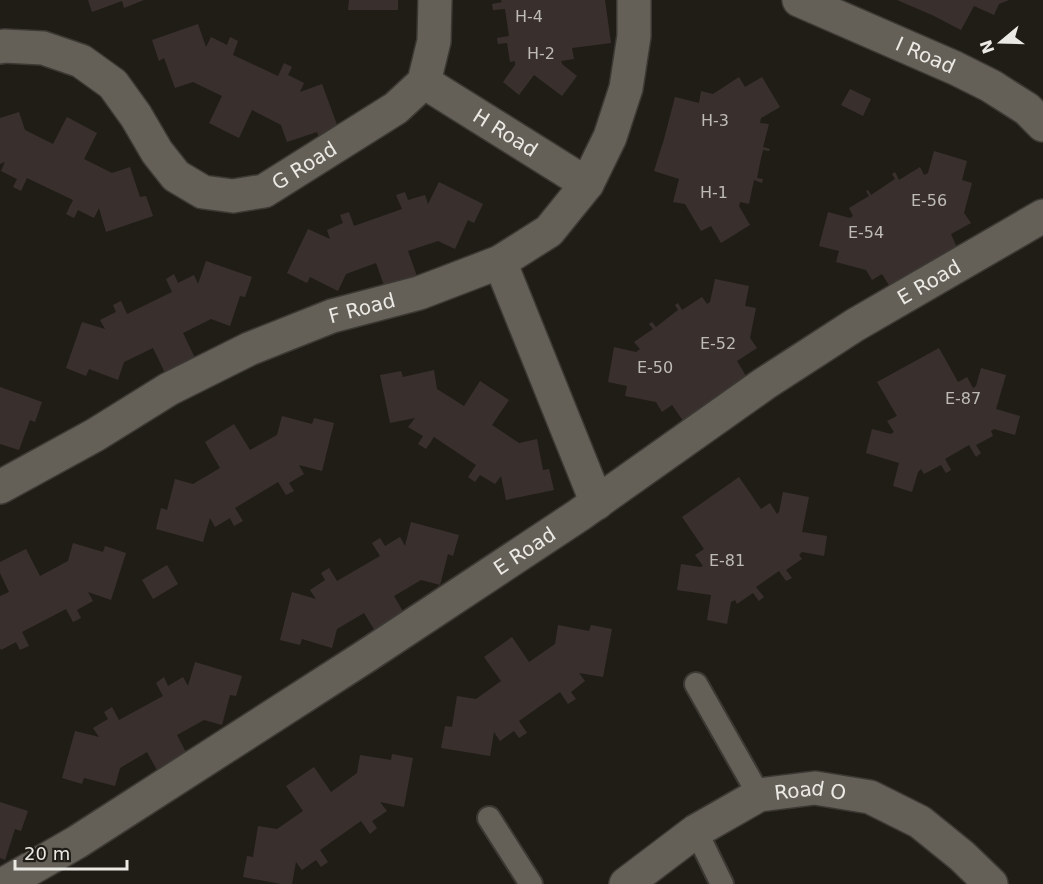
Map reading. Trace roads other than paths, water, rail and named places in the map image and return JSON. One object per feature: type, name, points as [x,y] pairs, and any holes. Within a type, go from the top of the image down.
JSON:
[{"type":"street","points":[[424,82],[434,41],[435,0]]},
{"type":"street","points":[[597,503],[500,262],[549,231],[588,184],[610,138],[626,88],[634,36],[634,0]]},
{"type":"street","name":"I Road","points":[[799,0],[991,86],[1027,109],[1043,125]]},
{"type":"street","name":"G Road","points":[[0,47],[43,48],[81,61],[113,84],[136,116],[157,152],[176,176],[203,192],[233,196],[264,191],[396,108],[424,82]]},
{"type":"street","name":"H Road","points":[[424,82],[588,184]]},
{"type":"street","name":"E Road","points":[[4,884],[77,842],[366,656],[597,503],[764,384],[855,325],[1043,216]]},
{"type":"street","name":"F Road","points":[[0,487],[95,435],[169,388],[249,349],[333,316],[419,293],[500,262]]},
{"type":"street","name":"Road O","points":[[626,884],[696,831],[759,795],[814,788],[870,798],[920,822],[962,856],[991,884]]},
{"type":"lane","points":[[696,684],[759,795]]},
{"type":"lane","points":[[489,818],[531,884]]},
{"type":"lane","points":[[696,831],[722,884]]}]
